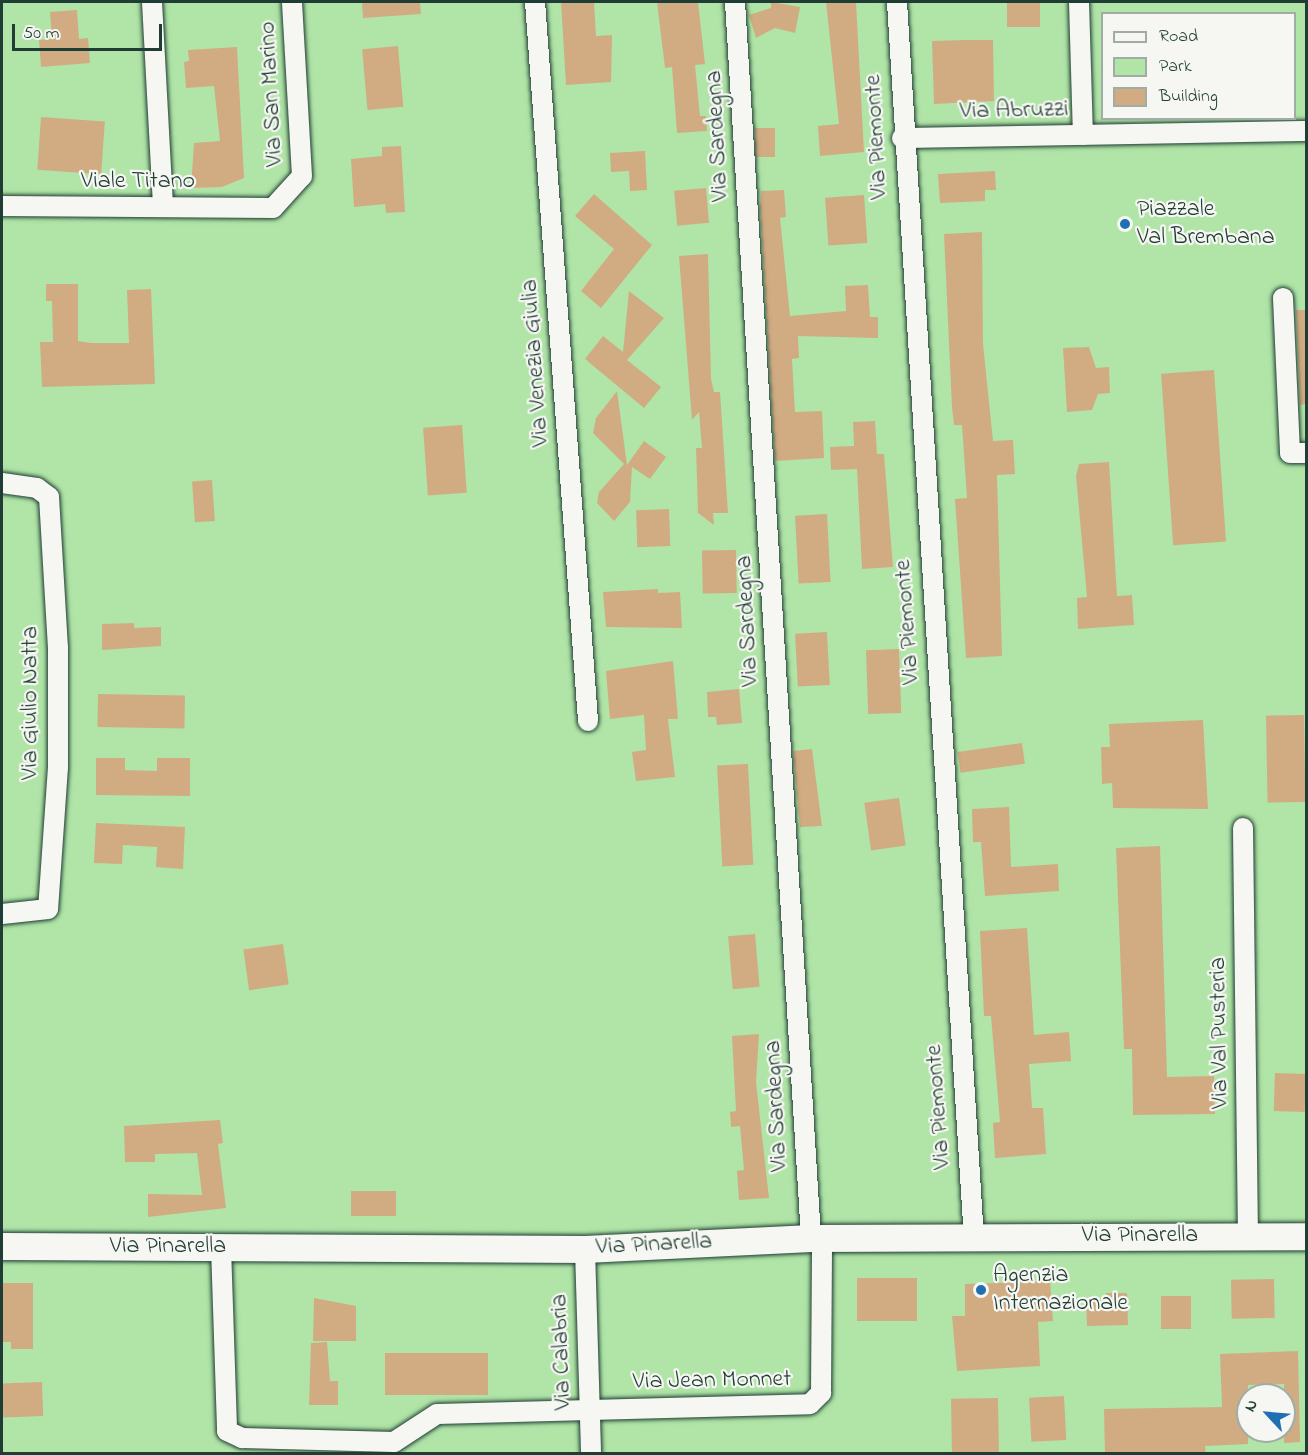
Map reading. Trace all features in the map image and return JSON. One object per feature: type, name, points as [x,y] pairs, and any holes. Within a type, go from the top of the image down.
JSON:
[{"type":"street","points":[[152,2],[163,207]]},
{"type":"street","name":"Via San Marino","points":[[273,208],[302,176],[292,2]]},
{"type":"street","name":"Via Venezia Giulia","points":[[535,2],[588,721]]},
{"type":"street","name":"Via Sardegna","points":[[735,2],[817,1238]]},
{"type":"street","name":"Via Piemonte","points":[[897,2],[902,138],[974,1239]]},
{"type":"street","points":[[1079,2],[1083,135]]},
{"type":"street","name":"Via Abruzzi","points":[[902,138],[1306,131]]},
{"type":"street","name":"Viale Titano","points":[[2,206],[273,208]]},
{"type":"street","points":[[1283,298],[1290,453],[1306,453]]},
{"type":"street","name":"Via Giulio Natta","points":[[2,483],[37,488],[49,498],[58,767],[48,909],[2,914]]},
{"type":"street","name":"Via Val Pusteria","points":[[1242,828],[1248,1236]]},
{"type":"street","name":"Via Pinarella","points":[[2,1246],[585,1250],[817,1238],[1306,1236]]},
{"type":"street","name":"Via Jean Monnet","points":[[221,1247],[227,1431],[242,1438],[394,1442],[437,1414],[590,1408],[810,1404],[821,1393],[817,1238]]},
{"type":"street","name":"Via Calabria","points":[[585,1250],[591,1454]]},
{"type":"green space","points":[[2,2],[1306,2],[1306,1453],[2,1454]]},
{"type":"building","points":[[362,2],[420,2],[421,14],[363,18]]},
{"type":"building","points":[[561,2],[594,2],[596,36],[612,35],[611,82],[566,85]]},
{"type":"building","points":[[657,2],[698,2],[705,64],[695,65],[700,116],[706,116],[707,131],[677,133],[672,67],[665,68]]},
{"type":"building","points":[[771,2],[800,7],[795,33],[775,28],[756,38],[749,15],[771,8]]},
{"type":"building","points":[[826,2],[856,2],[864,152],[820,156],[818,126],[839,124]]},
{"type":"building","points":[[1007,2],[1040,2],[1040,27],[1007,27]]},
{"type":"building","points":[[77,10],[79,39],[88,38],[90,63],[41,67],[39,40],[52,39],[50,12]]},
{"type":"building","points":[[993,40],[994,101],[934,104],[932,41]]},
{"type":"building","points":[[398,46],[403,107],[367,110],[362,49]]},
{"type":"building","points":[[237,47],[244,178],[222,187],[191,188],[194,143],[220,141],[214,86],[186,88],[184,62],[189,61],[188,50]]},
{"type":"building","points":[[41,117],[105,121],[101,174],[37,170]]},
{"type":"building","points":[[755,128],[775,128],[775,157],[755,157]]},
{"type":"building","points":[[401,146],[405,212],[386,213],[385,204],[354,207],[351,159],[382,156],[382,147]]},
{"type":"building","points":[[645,151],[647,190],[630,191],[629,171],[611,172],[610,153]]},
{"type":"building","points":[[995,171],[996,190],[985,190],[985,201],[940,203],[938,174]]},
{"type":"building","points":[[706,188],[709,223],[677,226],[674,191]]},
{"type":"building","points":[[784,190],[786,217],[780,218],[790,316],[846,311],[845,286],[868,285],[870,317],[878,317],[878,338],[798,336],[799,358],[792,359],[795,412],[822,411],[824,458],[775,461],[760,207],[761,191]]},
{"type":"building","points":[[594,194],[652,245],[601,308],[581,291],[614,249],[575,216]]},
{"type":"building","points":[[864,195],[867,243],[828,246],[825,198]]},
{"type":"building","points":[[982,232],[983,344],[993,441],[1013,440],[1015,474],[997,475],[1002,656],[966,658],[955,499],[967,498],[962,425],[954,425],[952,408],[944,234]]},
{"type":"building","points":[[708,254],[711,379],[714,392],[720,392],[728,513],[713,513],[714,525],[698,513],[696,448],[702,448],[699,412],[692,420],[679,256]]},
{"type":"building","points":[[46,284],[78,284],[78,341],[91,343],[129,343],[127,290],[151,289],[155,384],[42,387],[40,342],[53,342],[52,301],[46,301]]},
{"type":"building","points":[[629,291],[664,318],[627,360],[661,387],[644,408],[585,359],[603,336],[623,352]]},
{"type":"building","points":[[1296,310],[1306,310],[1306,404],[1300,405]]},
{"type":"building","points":[[1089,347],[1096,368],[1109,367],[1110,393],[1098,394],[1092,410],[1067,412],[1063,348]]},
{"type":"building","points":[[1214,370],[1226,542],[1173,545],[1161,374]]},
{"type":"building","points":[[617,391],[627,465],[644,441],[666,457],[650,479],[632,467],[630,502],[614,521],[597,503],[599,492],[624,464],[593,433],[596,418]]},
{"type":"building","points":[[875,421],[877,454],[884,454],[893,567],[862,569],[857,469],[831,470],[830,447],[854,446],[853,422]]},
{"type":"building","points":[[462,425],[467,493],[428,496],[423,428]]},
{"type":"building","points":[[1109,462],[1117,596],[1132,595],[1134,625],[1078,629],[1077,598],[1087,597],[1076,476],[1079,464]]},
{"type":"building","points":[[212,480],[215,521],[195,522],[192,481]]},
{"type":"building","points":[[669,509],[670,546],[637,547],[636,510]]},
{"type":"building","points":[[827,514],[831,582],[799,584],[795,516]]},
{"type":"building","points":[[736,550],[737,593],[703,594],[702,551]]},
{"type":"building","points":[[658,589],[658,593],[680,592],[682,628],[606,627],[603,592]]},
{"type":"building","points":[[134,623],[134,628],[161,627],[161,646],[102,650],[102,624]]},
{"type":"building","points":[[827,632],[830,685],[798,687],[795,634]]},
{"type":"building","points":[[899,649],[901,713],[868,714],[866,650]]},
{"type":"building","points":[[673,661],[678,719],[668,719],[675,777],[636,781],[632,752],[646,750],[644,715],[610,719],[606,671]]},
{"type":"building","points":[[739,689],[742,723],[717,725],[716,717],[708,717],[707,692]]},
{"type":"building","points":[[98,694],[185,696],[184,729],[97,727]]},
{"type":"building","points":[[1304,715],[1306,802],[1268,803],[1266,716]]},
{"type":"building","points":[[1203,720],[1208,809],[1113,808],[1112,783],[1102,784],[1101,747],[1110,747],[1109,724]]},
{"type":"building","points":[[1022,743],[1025,764],[961,773],[958,752]]},
{"type":"building","points":[[812,749],[822,826],[800,827],[793,751]]},
{"type":"building","points":[[96,758],[125,758],[125,770],[157,771],[157,758],[190,758],[190,796],[96,795]]},
{"type":"building","points":[[748,764],[753,865],[722,866],[717,766]]},
{"type":"building","points":[[899,798],[906,846],[871,850],[864,803]]},
{"type":"building","points":[[1009,807],[1011,867],[1058,864],[1059,891],[985,896],[981,842],[973,842],[972,809]]},
{"type":"building","points":[[96,823],[185,827],[183,869],[156,867],[157,847],[123,845],[122,864],[94,863]]},
{"type":"building","points":[[1160,846],[1167,1077],[1214,1076],[1215,1114],[1133,1115],[1132,1049],[1124,1049],[1116,848]]},
{"type":"building","points":[[1027,928],[1034,1035],[1069,1032],[1071,1061],[1029,1064],[1032,1108],[1043,1108],[1046,1154],[995,1158],[993,1123],[1000,1122],[991,1016],[984,1016],[980,931]]},
{"type":"building","points":[[755,934],[760,987],[733,989],[728,936]]},
{"type":"building","points":[[283,944],[289,985],[249,990],[243,950]]},
{"type":"building","points":[[759,1034],[756,1082],[769,1198],[739,1200],[737,1171],[744,1170],[740,1126],[731,1127],[730,1112],[736,1111],[732,1036]]},
{"type":"building","points":[[1275,1073],[1306,1074],[1305,1112],[1274,1111]]},
{"type":"building","points":[[220,1120],[223,1143],[218,1144],[226,1208],[148,1217],[148,1194],[202,1195],[197,1153],[155,1154],[155,1162],[125,1162],[124,1126]]},
{"type":"building","points":[[351,1191],[396,1191],[396,1216],[351,1216]]},
{"type":"building","points":[[857,1278],[917,1278],[917,1321],[857,1321]]},
{"type":"building","points":[[1274,1279],[1275,1318],[1232,1319],[1231,1280]]},
{"type":"building","points":[[1050,1281],[1053,1321],[1038,1322],[1040,1366],[957,1371],[952,1316],[965,1316],[965,1284]]},
{"type":"building","points":[[2,1283],[33,1283],[33,1349],[11,1349],[11,1342],[2,1342]]},
{"type":"building","points":[[1106,1293],[1127,1293],[1128,1325],[1087,1326],[1086,1299],[1106,1299]]},
{"type":"building","points":[[1161,1296],[1191,1296],[1191,1329],[1161,1329]]},
{"type":"building","points":[[314,1298],[356,1306],[356,1341],[313,1341]]},
{"type":"building","points":[[327,1342],[330,1381],[338,1381],[338,1405],[309,1405],[311,1343]]},
{"type":"building","points":[[1298,1351],[1300,1442],[1296,1442],[1296,1383],[1236,1383],[1236,1443],[1248,1444],[1205,1446],[1206,1454],[1105,1454],[1104,1409],[1222,1407],[1220,1354]]},
{"type":"building","points":[[385,1353],[488,1353],[488,1395],[385,1395]]},
{"type":"building","points":[[42,1382],[43,1416],[3,1417],[2,1383]]},
{"type":"building","points":[[1064,1396],[1066,1440],[1031,1442],[1029,1398]]},
{"type":"building","points":[[998,1398],[999,1454],[952,1454],[951,1399]]},
{"type":"place","name":"Piazzale Val Brembana","points":[[1125,224]]},
{"type":"place","name":"Agenzia Internazionale","points":[[981,1290]]}]
